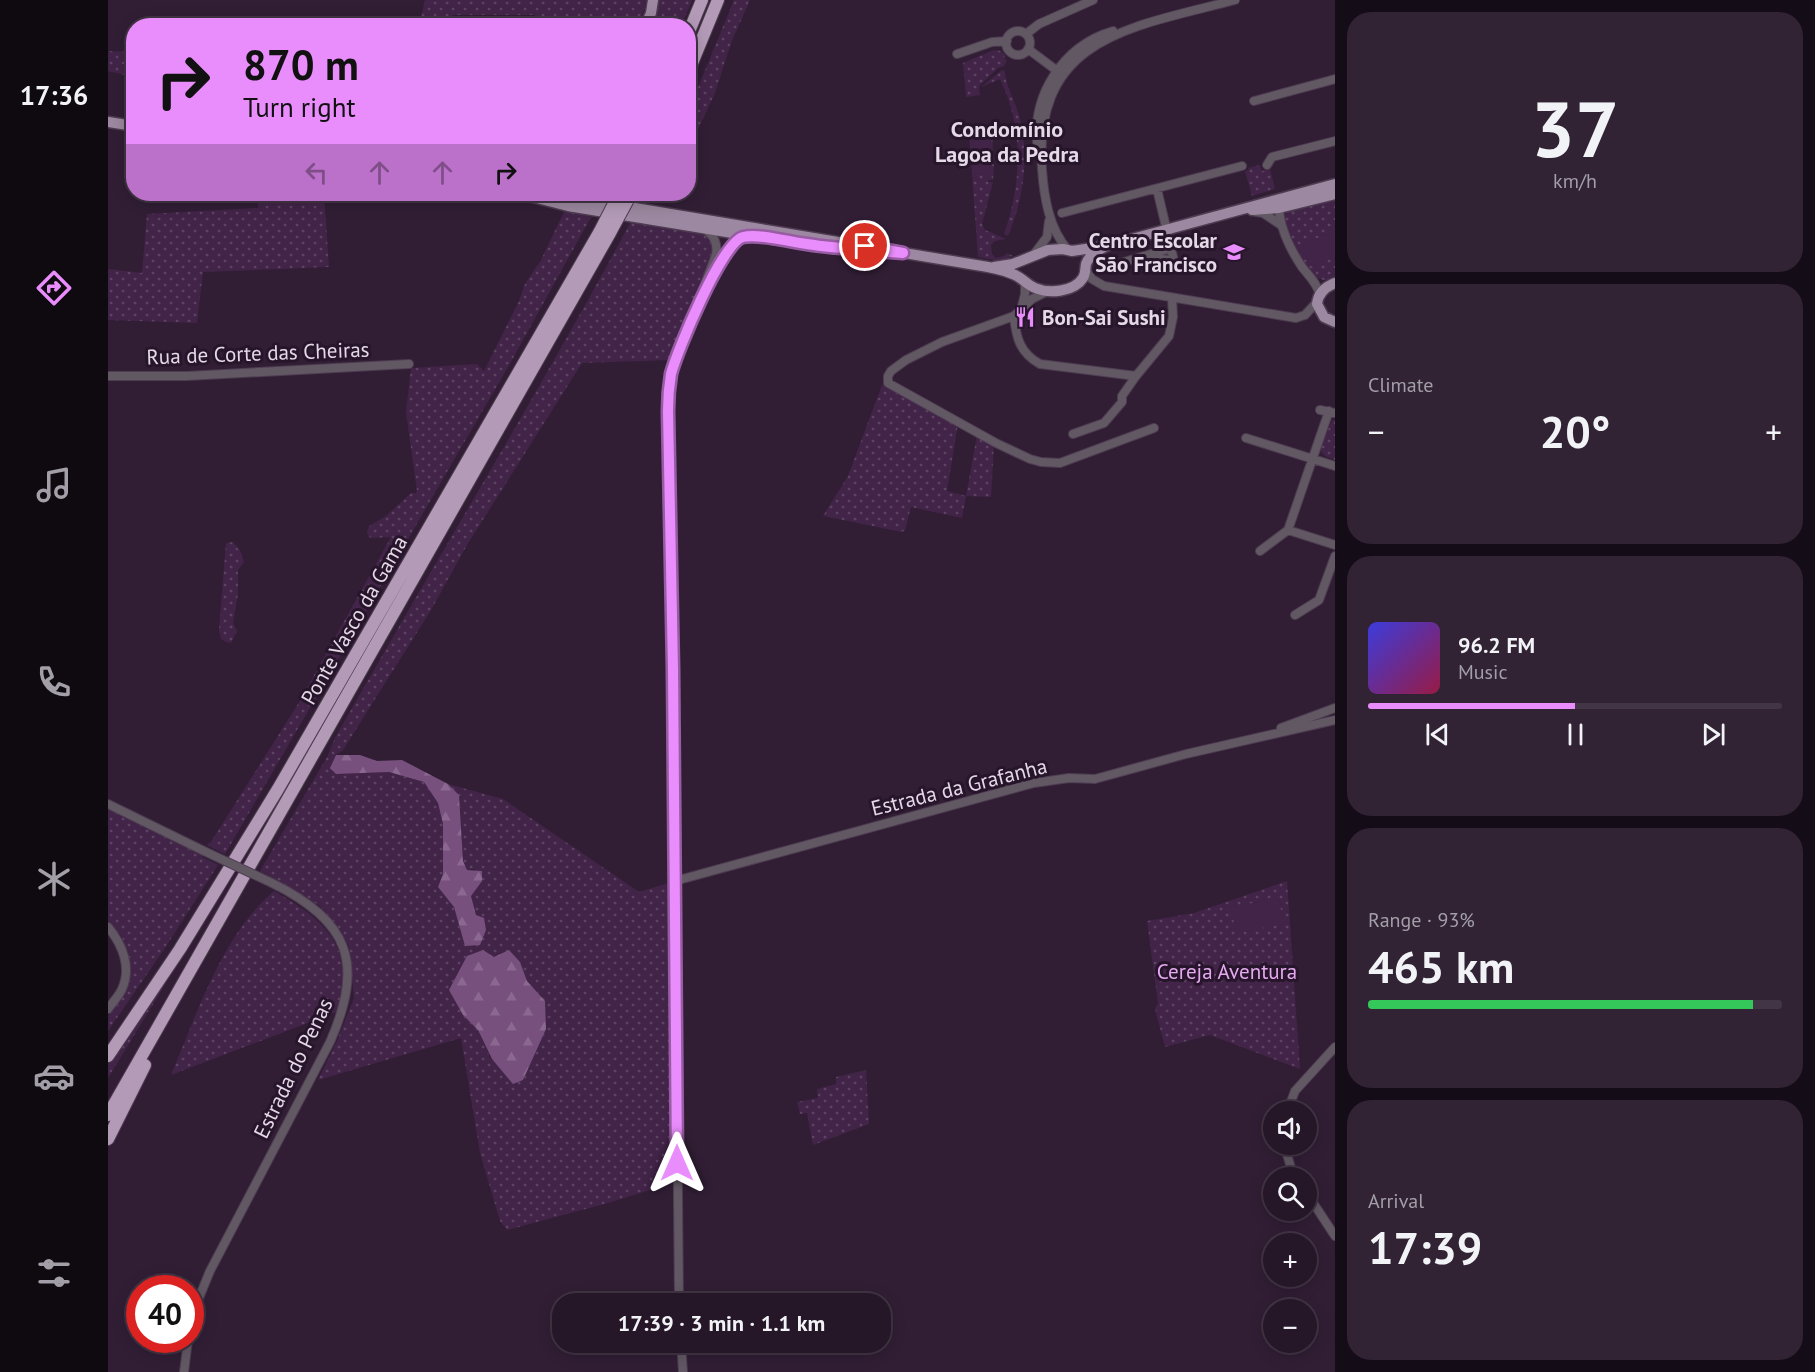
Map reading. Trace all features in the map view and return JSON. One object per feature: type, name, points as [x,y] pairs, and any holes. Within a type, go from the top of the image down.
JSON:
[{"type":"highway","points":[[695,18],[702,0]]},
{"type":"highway","points":[[696,54],[718,0]]},
{"type":"highway","name":"Ponte Vasco da Gama","points":[[108,1115],[543,355],[605,232],[616,201]]},
{"type":"highway","name":"Ponte Vasco da Gama","points":[[108,1056],[190,933],[279,789],[605,232],[626,201]]},
{"type":"highway","name":"Ponte Vasco da Gama","points":[[108,1102],[215,925]]},
{"type":"highway","name":"Ponte Vasco da Gama","points":[[108,1139],[215,925]]},
{"type":"main road","points":[[649,18],[653,0]]},
{"type":"main road","points":[[108,122],[126,125]]},
{"type":"main road","points":[[988,267],[1005,266],[1055,249],[1070,251],[1106,246],[1245,211],[1284,197],[1335,184]]},
{"type":"main road","points":[[1245,211],[1279,208],[1335,194]]},
{"type":"main road","points":[[585,201],[730,233],[809,245],[903,253]]},
{"type":"main road","points":[[593,201],[988,267],[1014,274],[1038,289],[1050,291],[1064,290],[1077,285],[1083,279],[1095,251],[1106,246]]},
{"type":"main road","points":[[1070,251],[1081,257],[1086,268]]},
{"type":"main road","points":[[1024,280],[1022,269],[1030,256]]},
{"type":"main road","points":[[1335,283],[1326,287],[1318,298],[1319,310],[1324,317],[1335,322]]},
{"type":"street","points":[[1026,34],[1039,24],[1093,0]]},
{"type":"street","points":[[1070,251],[1054,232],[1037,140],[1039,113],[1047,87],[1056,70],[1079,48],[1106,33],[1234,0]]},
{"type":"street","points":[[1053,91],[1079,57],[1101,41],[1137,26]]},
{"type":"street","points":[[1020,31],[1026,34],[1030,41],[1028,49],[1023,54],[1013,54],[1008,48],[1007,41],[1013,33],[1020,31]]},
{"type":"street","points":[[957,54],[992,42],[1007,41]]},
{"type":"street","points":[[1028,49],[1056,70]]},
{"type":"street","points":[[1056,70],[1070,66]]},
{"type":"street","points":[[1042,163],[1044,120],[1053,91],[1056,70]]},
{"type":"street","points":[[1254,101],[1335,79]]},
{"type":"street","points":[[1267,165],[1272,157],[1335,141]]},
{"type":"street","points":[[1065,212],[1242,166]]},
{"type":"street","points":[[1144,256],[1174,261],[1157,189]]},
{"type":"street","points":[[1086,268],[1092,279],[1104,286],[1296,318],[1305,315],[1318,298],[1318,288],[1300,264],[1281,225],[1279,208],[1284,197]]},
{"type":"street","points":[[1245,211],[1263,213],[1281,225]]},
{"type":"street","points":[[1030,256],[1047,237],[1049,213]]},
{"type":"street","points":[[698,307],[731,241],[730,233],[718,221]]},
{"type":"street","points":[[701,227],[714,238],[717,246],[716,255]]},
{"type":"street","points":[[679,1293],[669,394],[674,364],[698,307],[721,242],[730,233],[740,229],[782,235],[802,235]]},
{"type":"street","points":[[727,251],[734,242],[741,238],[757,237]]},
{"type":"street","points":[[1111,266],[1171,248]]},
{"type":"street","points":[[1022,308],[1025,294],[1024,280]]},
{"type":"street","points":[[1050,291],[1032,299],[1014,316],[942,342],[906,360],[891,371],[888,383],[996,443],[1041,462],[1060,463],[1154,428]]},
{"type":"street","points":[[1073,434],[1104,423],[1122,402],[1122,396],[1136,376],[1169,336],[1173,317],[1172,298]]},
{"type":"street","points":[[1014,316],[1018,343],[1028,356],[1040,364],[1136,376]]},
{"type":"street","name":"Rua de Corte das Cheiras","points":[[108,376],[187,376],[409,364]]},
{"type":"street","points":[[1260,551],[1288,530],[1328,411]]},
{"type":"street","points":[[1246,438],[1335,466]]},
{"type":"street","points":[[1288,530],[1335,545]]},
{"type":"street","points":[[1295,615],[1319,600],[1335,556]]},
{"type":"street","name":"Estrada da Grafanha","points":[[1255,738],[1335,708]]},
{"type":"street","name":"Estrada da Grafanha","points":[[675,881],[1034,783],[1069,778],[1095,779],[1186,754],[1335,720]]},
{"type":"street","name":"Estrada do Penas","points":[[108,804],[272,883],[309,905],[332,927],[345,954],[348,968],[347,994],[342,1014],[330,1042],[204,1286]]},
{"type":"street","points":[[108,927],[121,946],[126,974],[122,990],[108,1009]]},
{"type":"street","points":[[1291,1101],[1300,1085],[1335,1047]]},
{"type":"street","points":[[1317,1209],[1335,1236]]},
{"type":"street","points":[[184,1372],[186,1353]]},
{"type":"street","points":[[682,1353],[683,1372]]},
{"type":"green space","points":[[425,0],[646,0],[641,18],[453,15],[453,18],[421,18]]},
{"type":"green space","points":[[656,0],[692,0],[685,18],[651,18]]},
{"type":"green space","points":[[734,0],[750,0],[731,43],[715,93],[696,134],[696,92]]},
{"type":"green space","points":[[994,50],[1001,51],[1005,55],[1004,59],[1007,60],[1004,66],[998,68],[981,84],[980,95],[966,97],[963,63]]},
{"type":"green space","points":[[108,51],[126,52],[126,75],[108,71]]},
{"type":"green space","points":[[1002,70],[1005,71],[1006,81],[1017,111],[1025,161],[1018,207],[1008,236],[1004,234],[1017,175],[1017,136],[1008,98],[1000,79],[981,87]]},
{"type":"green space","points":[[979,128],[979,134],[988,134],[969,136],[968,129]]},
{"type":"green space","points":[[988,134],[992,134],[994,168],[993,180],[988,180],[988,182],[993,182],[982,224],[985,230],[1006,239],[995,241],[991,245],[992,254],[996,258],[1007,253],[1013,256],[1001,261],[978,257],[972,174],[991,172]]},
{"type":"green space","points":[[989,134],[991,173],[972,174],[969,136]]},
{"type":"green space","points":[[1260,165],[1262,171],[1270,169],[1275,189],[1252,196],[1245,171]]},
{"type":"green space","points":[[1335,197],[1335,280],[1324,280],[1314,276],[1300,260],[1283,218],[1289,209]]},
{"type":"green space","points":[[258,201],[324,201],[329,267],[203,272],[197,323],[108,320],[108,269],[142,273],[147,214],[258,208]]},
{"type":"green space","points":[[565,210],[591,217],[512,360],[225,854],[207,845],[298,704],[391,537],[370,538],[367,532],[369,526],[386,516],[411,493],[417,491],[406,412],[411,368],[477,364],[484,371],[519,301],[525,284],[541,260]]},
{"type":"green space","points":[[634,216],[701,227],[713,242],[713,255],[671,360],[582,363],[467,545],[431,610],[330,767],[336,774],[389,772],[424,782],[438,803],[443,824],[443,874],[438,887],[454,907],[465,946],[476,915],[471,896],[475,869],[467,870],[463,861],[459,795],[448,784],[503,799],[639,892],[675,881],[676,1182],[507,1230],[500,1221],[480,1153],[461,1038],[318,1080],[354,998],[349,946],[320,906],[260,871]],"holes":[[[494,957],[520,962],[527,981],[545,1001],[545,1029],[523,1080],[491,1059],[478,1030],[463,1015],[449,990],[458,974]]]},
{"type":"green space","points":[[1335,229],[1335,256],[1312,267],[1302,246]]},
{"type":"green space","points":[[882,385],[958,424],[947,491],[966,496],[962,518],[911,507],[905,530],[902,532],[823,516],[848,476]]},
{"type":"green space","points":[[1332,420],[1335,420],[1335,460],[1325,456],[1320,450]]},
{"type":"green space","points":[[977,435],[994,444],[991,497],[966,496]]},
{"type":"green space","points":[[233,542],[241,552],[244,562],[238,570],[238,594],[233,623],[237,631],[231,643],[221,639],[219,630],[226,543]]},
{"type":"green space","points":[[336,755],[360,755],[377,761],[402,760],[448,784],[459,795],[463,861],[467,870],[482,871],[482,881],[471,896],[476,915],[484,918],[486,930],[480,945],[465,946],[454,907],[438,887],[443,874],[443,824],[438,803],[424,782],[389,772],[336,774],[330,768]]},
{"type":"green space","points":[[108,806],[204,851],[202,857],[218,865],[108,1031],[108,1016],[119,1000],[131,971],[122,937],[108,921]]},
{"type":"green space","name":"Cereja Aventura","points":[[1287,881],[1300,1069],[1210,1035],[1165,1047],[1155,1009],[1158,1003],[1147,921],[1194,913]]},
{"type":"green space","points":[[274,891],[308,913],[332,938],[343,969],[343,989],[339,1011],[171,1075],[201,1002],[225,952],[256,909]]},
{"type":"green space","points":[[1279,898],[1283,924],[1236,933],[1231,907]]},
{"type":"green space","points":[[483,950],[494,957],[509,950],[520,962],[527,981],[545,1001],[546,1029],[523,1080],[513,1084],[492,1059],[478,1030],[463,1015],[449,990],[467,956]]},
{"type":"green space","points":[[164,982],[163,988],[108,1078],[108,1064]]},
{"type":"green space","points":[[866,1070],[869,1124],[813,1145],[807,1113],[800,1114],[797,1102],[818,1098],[817,1089],[836,1084],[836,1077]]},
{"type":"place","name":"Centro Escolar São Francisco","points":[[1234,252]]},
{"type":"place","name":"Bon-Sai Sushi","points":[[1025,317]]},
{"type":"district","name":"Condomínio Lagoa da Pedra","points":[[1007,142]]},
{"type":"route","points":[[677,1163],[673,669],[668,411],[672,373],[698,307],[727,251],[737,240],[757,237],[809,245],[903,253],[865,246]]}]
